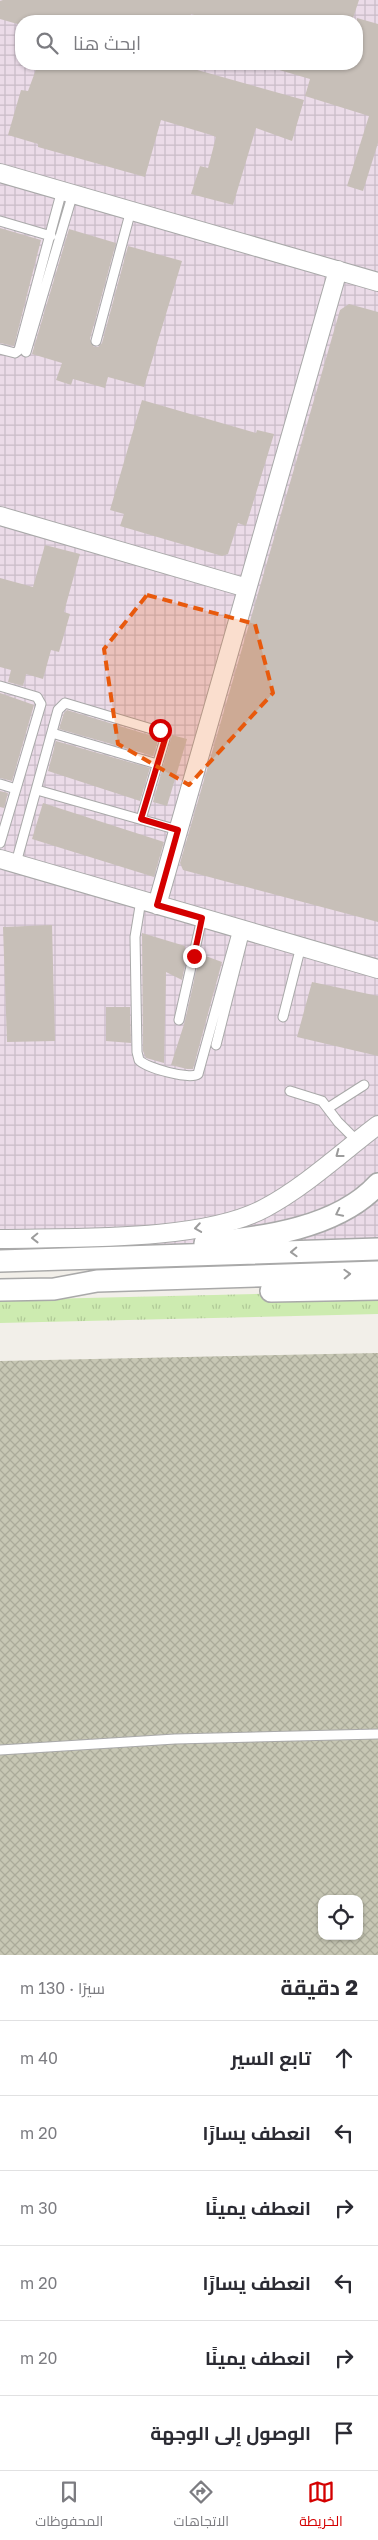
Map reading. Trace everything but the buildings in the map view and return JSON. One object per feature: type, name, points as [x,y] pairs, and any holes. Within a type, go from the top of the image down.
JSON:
[{"type":"street","points":[[0,173],[378,282]]},
{"type":"street","points":[[149,903],[178,830],[338,270]]},
{"type":"street","points":[[0,516],[247,588]]},
{"type":"street","points":[[8,861],[378,969]]},
{"type":"street","points":[[0,1238],[149,1234],[209,1226],[242,1219],[265,1208],[286,1194],[378,1125]]},
{"type":"street","points":[[53,1260],[92,1251],[217,1242],[309,1225],[350,1207],[378,1184]]},
{"type":"street","points":[[0,1261],[378,1249]]},
{"type":"street","points":[[0,1290],[54,1289],[96,1281],[378,1272]]},
{"type":"street","points":[[54,1289],[82,1294],[378,1289]]},
{"type":"lane","points":[[0,349],[15,353],[19,350],[50,236],[67,191]]},
{"type":"lane","points":[[26,352],[67,191]]},
{"type":"lane","points":[[96,341],[131,210]]},
{"type":"lane","points":[[0,220],[50,236]]},
{"type":"lane","points":[[0,686],[37,698],[40,701],[0,842]]},
{"type":"lane","points":[[8,861],[37,790],[58,710],[65,703],[151,728],[163,732],[166,736],[141,819]]},
{"type":"lane","points":[[52,734],[157,764]]},
{"type":"lane","points":[[0,784],[16,789]]},
{"type":"lane","points":[[37,790],[178,830]]},
{"type":"lane","points":[[149,903],[135,937],[137,1052],[139,1060],[146,1065],[189,1077],[198,1074],[242,930]]},
{"type":"lane","points":[[179,1020],[202,918]]},
{"type":"lane","points":[[216,1045],[242,930]]},
{"type":"lane","points":[[283,1017],[301,946]]},
{"type":"lane","points":[[328,1108],[364,1086]]},
{"type":"lane","points":[[290,1091],[319,1100],[357,1141]]},
{"type":"lane","points":[[0,1750],[175,1739],[378,1734]]},
{"type":"highlighted area","points":[[147,595],[255,624],[273,693],[189,785],[118,744],[104,649]]},
{"type":"shaded area","points":[[0,0],[378,0],[378,1259],[0,1270]]},
{"type":"shaded area","points":[[378,1353],[378,1955],[0,1955],[0,1361]]},
{"type":"green space","points":[[378,1291],[378,1314],[0,1323],[0,1300]]},
{"type":"route","points":[[160,730],[166,736],[141,819],[178,830],[157,905],[202,918],[194,956]]}]
